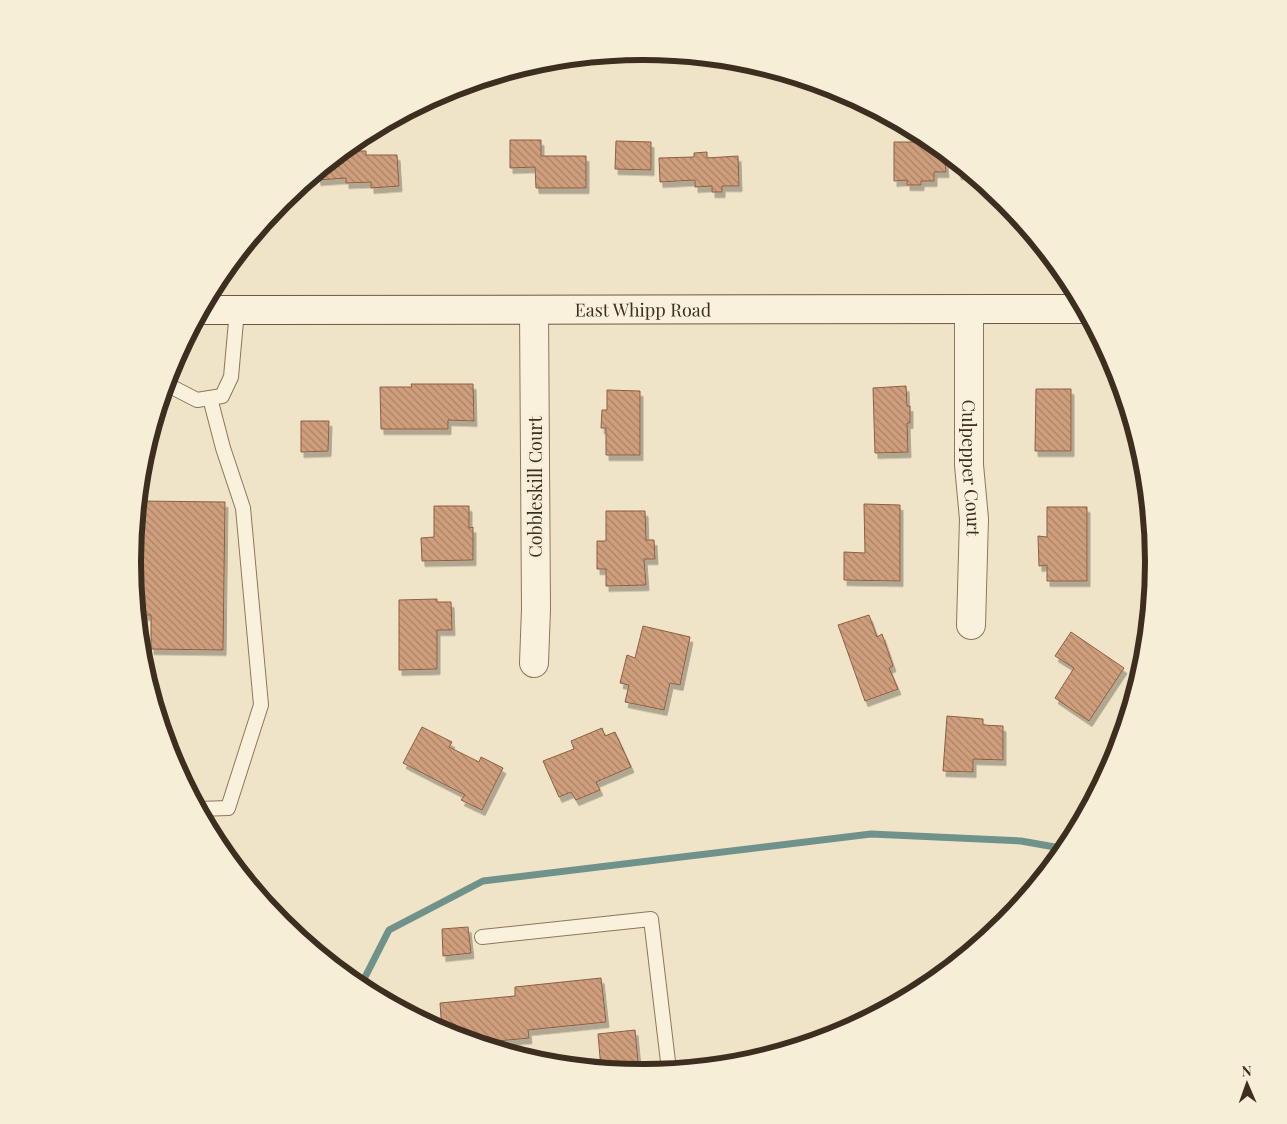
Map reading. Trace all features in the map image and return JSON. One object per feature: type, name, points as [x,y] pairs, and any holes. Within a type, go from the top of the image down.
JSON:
[{"type":"main road","name":"Culpepper Court","points":[[969,309],[969,465],[974,519],[971,625]]},
{"type":"main road","name":"East Whipp Road","points":[[210,310],[1077,309]]},
{"type":"main road","name":"Cobbleskill Court","points":[[534,310],[536,609],[534,663]]},
{"type":"lane","points":[[173,388],[197,400],[222,396],[231,377],[237,310]]},
{"type":"lane","points":[[207,809],[228,808],[261,705],[243,508],[223,448],[210,398]]},
{"type":"lane","points":[[482,937],[651,919],[668,1063]]},
{"type":"building","points":[[510,140],[541,140],[541,156],[586,156],[586,188],[536,188],[535,167],[510,168]]},
{"type":"building","points":[[616,141],[651,142],[651,170],[615,169]]},
{"type":"building","points":[[894,142],[917,142],[946,162],[946,172],[934,172],[934,181],[921,181],[921,185],[907,185],[907,180],[894,181]]},
{"type":"building","points":[[356,151],[366,151],[366,155],[397,155],[399,186],[371,188],[371,182],[346,183],[346,178],[319,180]]},
{"type":"building","points":[[707,152],[707,158],[738,156],[739,186],[722,186],[722,192],[712,192],[712,186],[695,187],[695,180],[660,182],[659,158],[694,157],[694,153]]},
{"type":"building","points":[[411,384],[473,384],[474,421],[448,420],[448,429],[381,429],[380,387],[412,387]]},
{"type":"building","points":[[906,386],[907,406],[910,406],[910,423],[907,423],[908,452],[875,453],[873,388]]},
{"type":"building","points":[[1036,389],[1071,389],[1071,451],[1035,451]]},
{"type":"building","points":[[607,390],[640,391],[640,455],[606,455],[606,428],[601,428],[602,410],[607,410]]},
{"type":"building","points":[[301,421],[329,421],[328,451],[301,452]]},
{"type":"building","points":[[146,501],[225,502],[223,650],[151,649],[151,615],[145,615],[141,562]]},
{"type":"building","points":[[864,504],[900,505],[900,581],[844,580],[844,552],[865,553]]},
{"type":"building","points":[[434,506],[469,506],[469,528],[473,527],[473,560],[422,561],[421,538],[434,537]]},
{"type":"building","points":[[1047,507],[1087,507],[1087,581],[1047,581],[1047,565],[1039,566],[1038,536],[1047,537]]},
{"type":"building","points":[[606,511],[645,511],[646,540],[654,540],[655,559],[644,559],[646,585],[606,586],[606,569],[597,569],[597,541],[606,541]]},
{"type":"building","points":[[437,599],[437,602],[451,602],[452,630],[437,630],[437,669],[399,670],[399,600]]},
{"type":"building","points":[[869,615],[877,637],[882,634],[893,666],[889,668],[898,689],[865,701],[838,625]]},
{"type":"building","points":[[643,626],[690,637],[680,685],[670,683],[664,710],[625,702],[629,685],[620,683],[627,655],[635,658]]},
{"type":"building","points":[[1071,632],[1124,668],[1089,721],[1055,698],[1074,668],[1055,656]]},
{"type":"building","points":[[947,716],[983,719],[983,725],[1003,726],[1003,760],[973,759],[973,772],[943,771]]},
{"type":"building","points":[[422,727],[452,742],[449,747],[479,762],[481,757],[503,768],[482,810],[461,800],[465,795],[403,763]]},
{"type":"building","points":[[602,728],[605,736],[615,732],[631,767],[596,782],[600,790],[576,800],[571,792],[559,797],[543,761],[574,749],[571,741]]},
{"type":"building","points":[[468,927],[471,953],[443,956],[442,929]]},
{"type":"building","points":[[601,978],[606,1022],[528,1030],[529,1038],[496,1041],[441,1021],[440,1003],[515,996],[515,987]]},
{"type":"building","points":[[635,1030],[638,1064],[600,1062],[598,1034]]},
{"type":"waterway","points":[[364,979],[389,930],[483,881],[871,834],[1021,841],[1057,847]]}]
